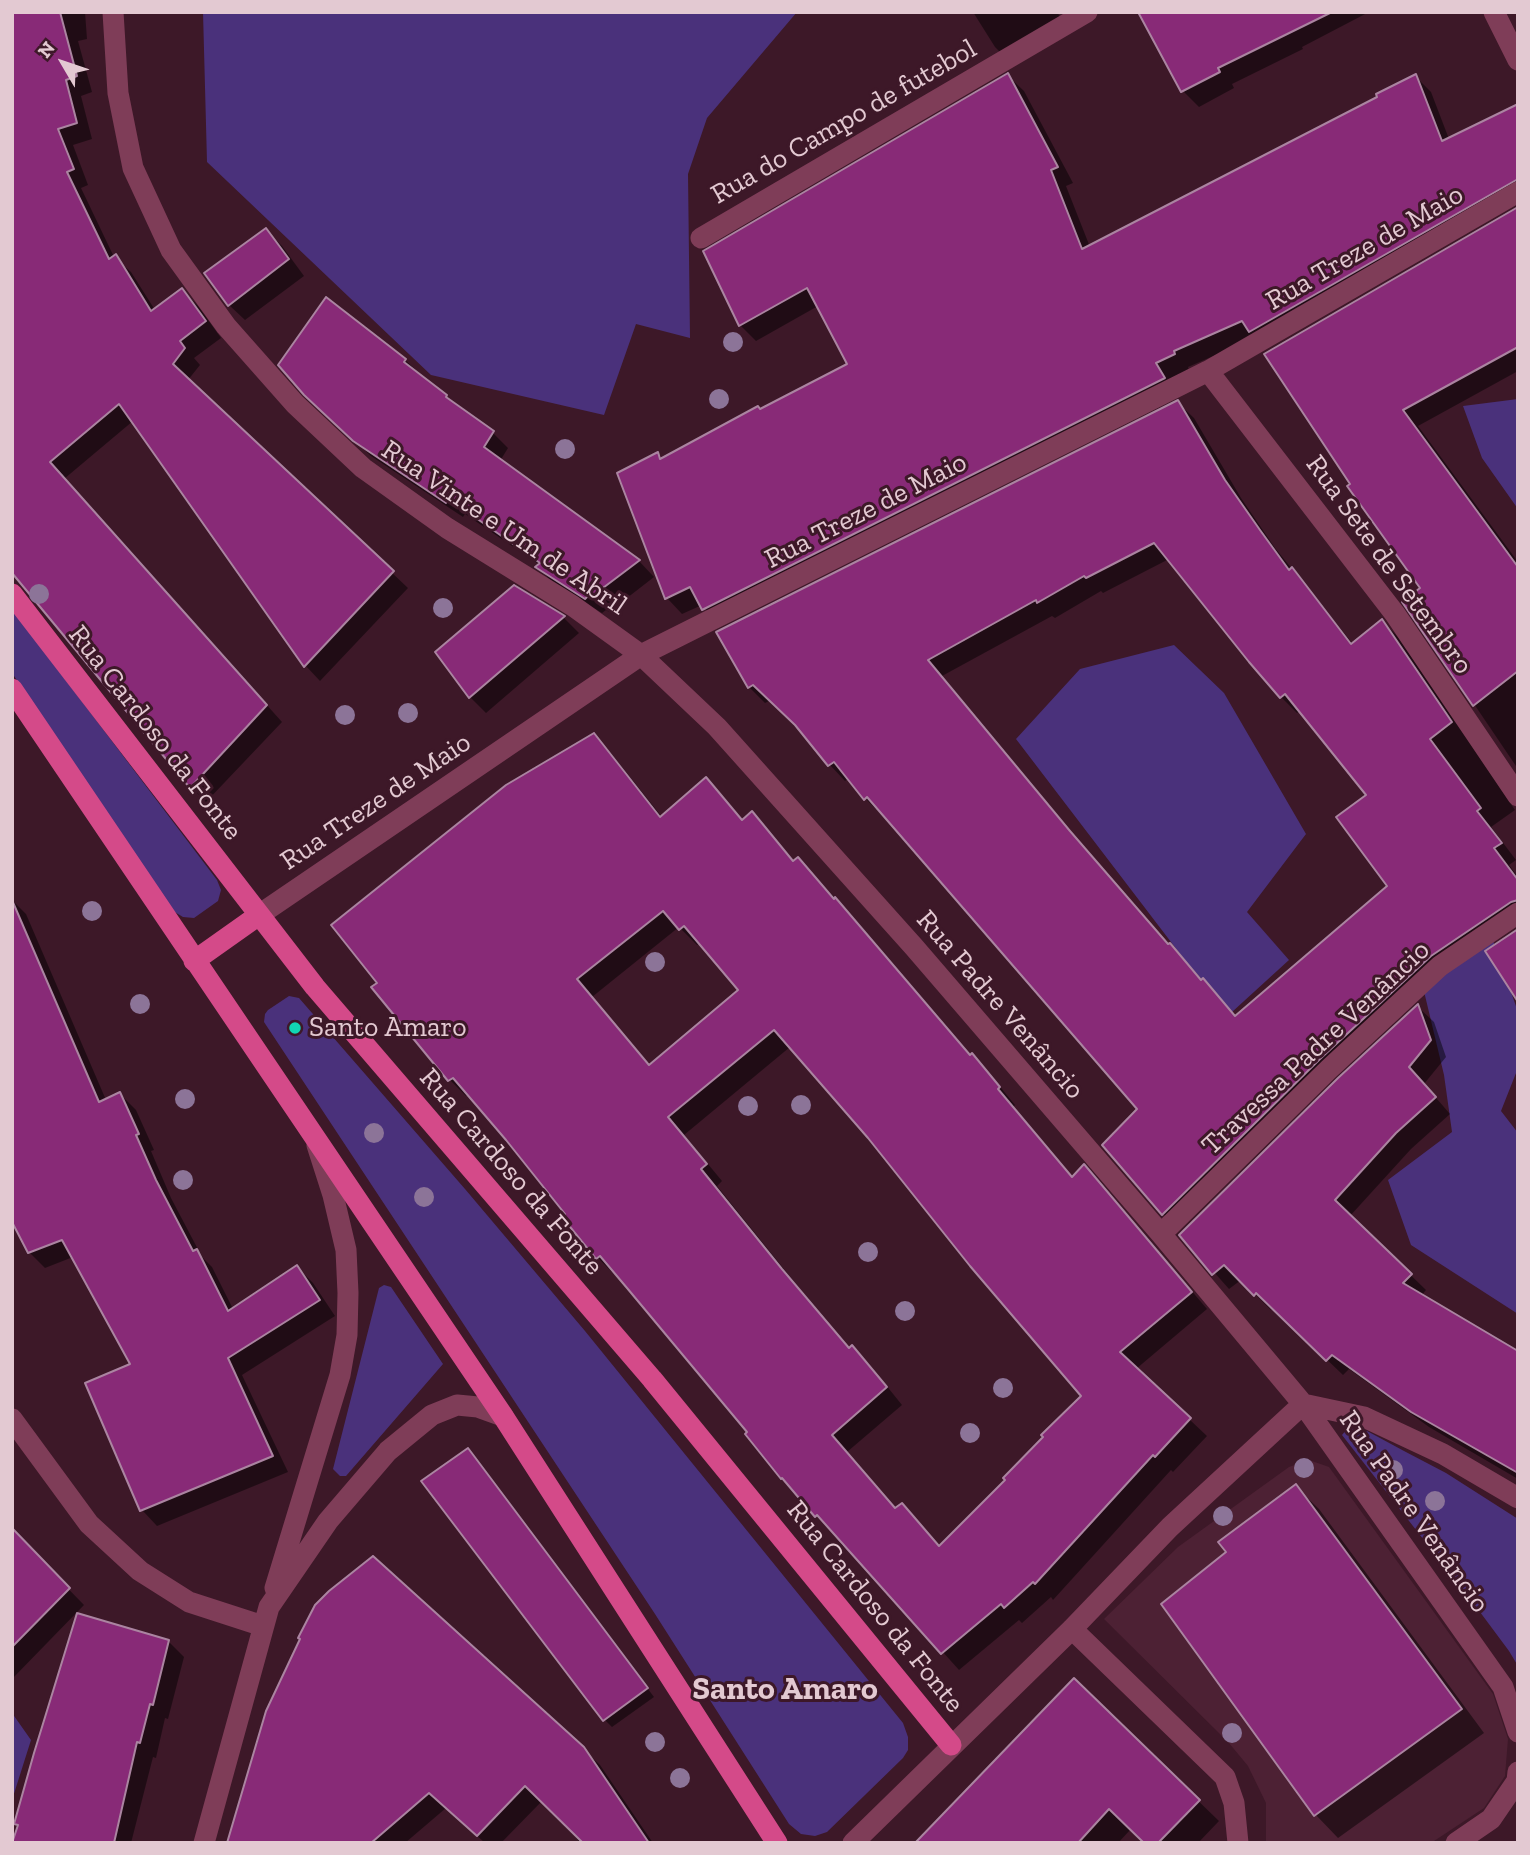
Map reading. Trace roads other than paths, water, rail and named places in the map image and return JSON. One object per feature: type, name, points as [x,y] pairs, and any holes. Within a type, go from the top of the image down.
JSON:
[{"type":"main road","name":"Rua Cardoso da Fonte","points":[[12,594],[315,987],[661,1389],[951,1745]]},
{"type":"main road","points":[[12,689],[503,1416],[777,1843]]},
{"type":"main road","points":[[194,961],[259,915]]},
{"type":"street","name":"Rua Vinte e Um de Abril","points":[[113,12],[118,93],[134,169],[171,250],[226,326],[295,404],[363,468],[447,528],[573,606],[642,655]]},
{"type":"street","name":"Rua do Campo de futebol","points":[[701,237],[1087,12]]},
{"type":"street","points":[[1494,12],[1518,60]]},
{"type":"street","name":"Rua Treze de Maio","points":[[259,915],[642,655],[1208,371],[1518,192]]},
{"type":"street","name":"Rua Sete de Setembro","points":[[1208,371],[1395,614],[1518,796]]},
{"type":"street","name":"Rua Padre Venâncio","points":[[642,655],[718,727],[914,947],[1303,1404],[1503,1687],[1518,1732]]},
{"type":"street","name":"Travessa Padre Venâncio","points":[[1161,1234],[1329,1069],[1440,966],[1518,913]]},
{"type":"street","points":[[204,1843],[266,1616],[340,1375],[347,1335],[346,1250],[333,1195],[314,1135]]},
{"type":"street","name":"Rua Padre Venâncio","points":[[1303,1404],[1364,1417],[1443,1454],[1518,1498]]},
{"type":"street","name":"Rua Padre Venâncio","points":[[1072,1629],[1170,1527],[1303,1404]]},
{"type":"street","points":[[266,1616],[328,1521],[388,1451],[408,1432],[432,1415],[457,1405],[478,1407],[503,1416]]},
{"type":"street","points":[[12,1419],[89,1524],[140,1571],[188,1602],[266,1616]]},
{"type":"street","points":[[1072,1629],[1225,1777],[1234,1803],[1238,1843]]},
{"type":"street","name":"Rua Cardoso da Fonte","points":[[853,1843],[1072,1629]]},
{"type":"street","points":[[1456,1843],[1491,1819],[1517,1781],[1518,1772]]},
{"type":"place","name":"Santo Amaro","points":[[295,1028]]},
{"type":"district","name":"Santo Amaro","points":[[785,1690]]}]
